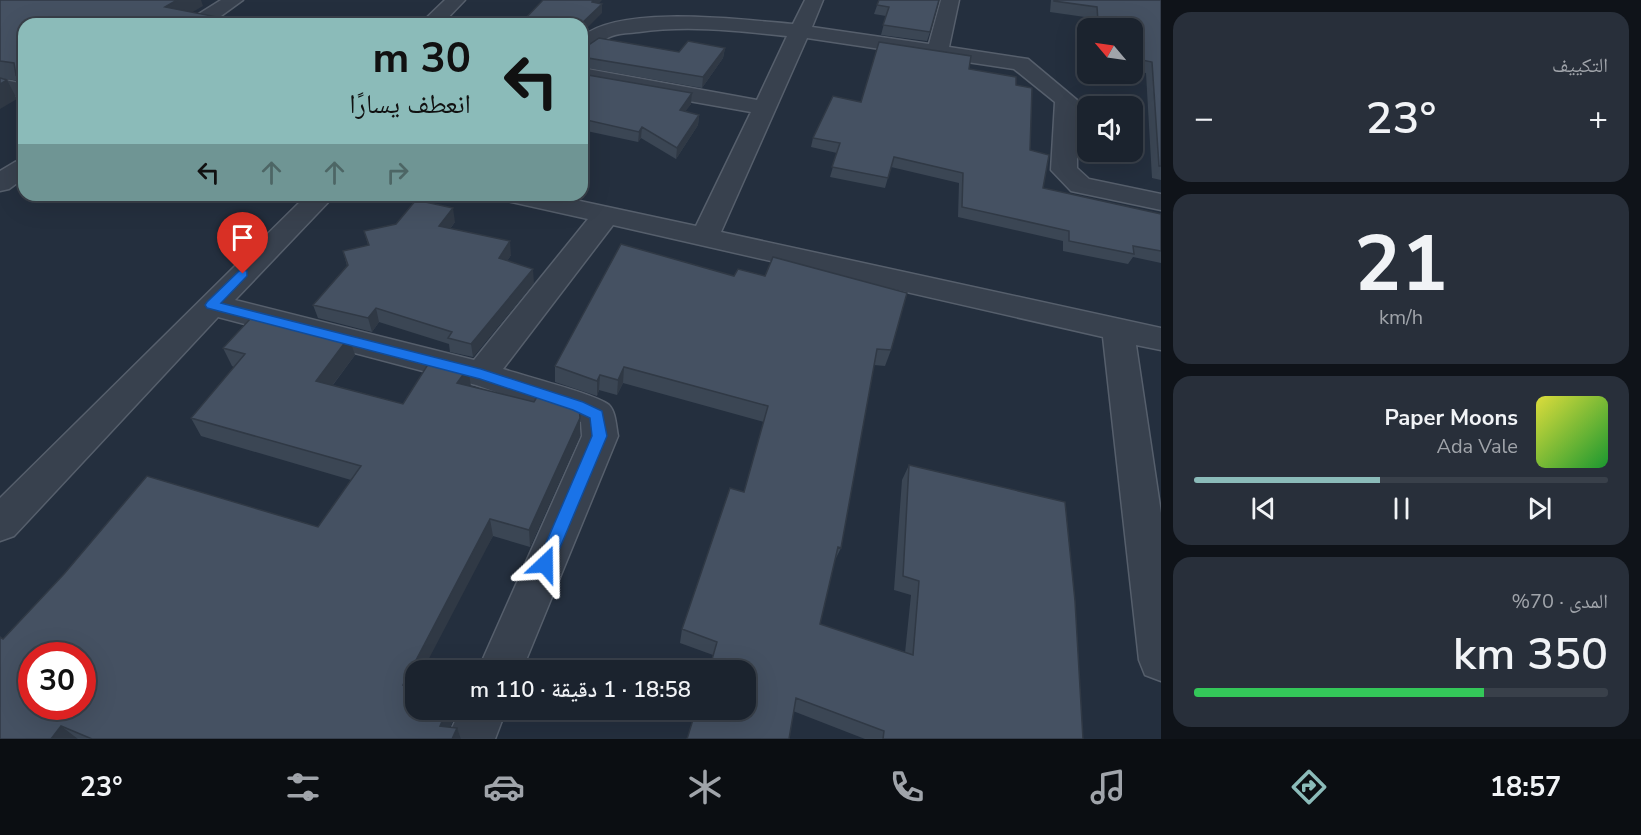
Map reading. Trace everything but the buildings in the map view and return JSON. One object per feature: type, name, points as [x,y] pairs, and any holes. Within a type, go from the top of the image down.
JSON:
[{"type":"street","points":[[206,18],[234,0]]},
{"type":"street","points":[[436,18],[456,0]]},
{"type":"street","points":[[705,237],[814,0]]},
{"type":"street","points":[[938,51],[950,0]]},
{"type":"street","points":[[588,43],[607,30],[667,22],[702,22],[801,31],[1020,64],[1066,100],[1064,170],[1080,185],[1161,202]]},
{"type":"street","points":[[588,76],[765,108]]},
{"type":"street","points":[[0,86],[18,90]]},
{"type":"street","points":[[0,183],[18,171]]},
{"type":"street","points":[[0,524],[316,201]]},
{"type":"street","points":[[545,201],[1161,339]]},
{"type":"street","points":[[481,374],[607,214]]},
{"type":"street","points":[[212,305],[481,374],[578,406],[597,415],[600,436],[504,660]]},
{"type":"street","points":[[1118,330],[1161,660]]},
{"type":"street","points":[[471,739],[479,720]]},
{"type":"route","points":[[243,274],[212,305],[481,374],[578,406],[597,415],[600,436],[545,564]]}]
